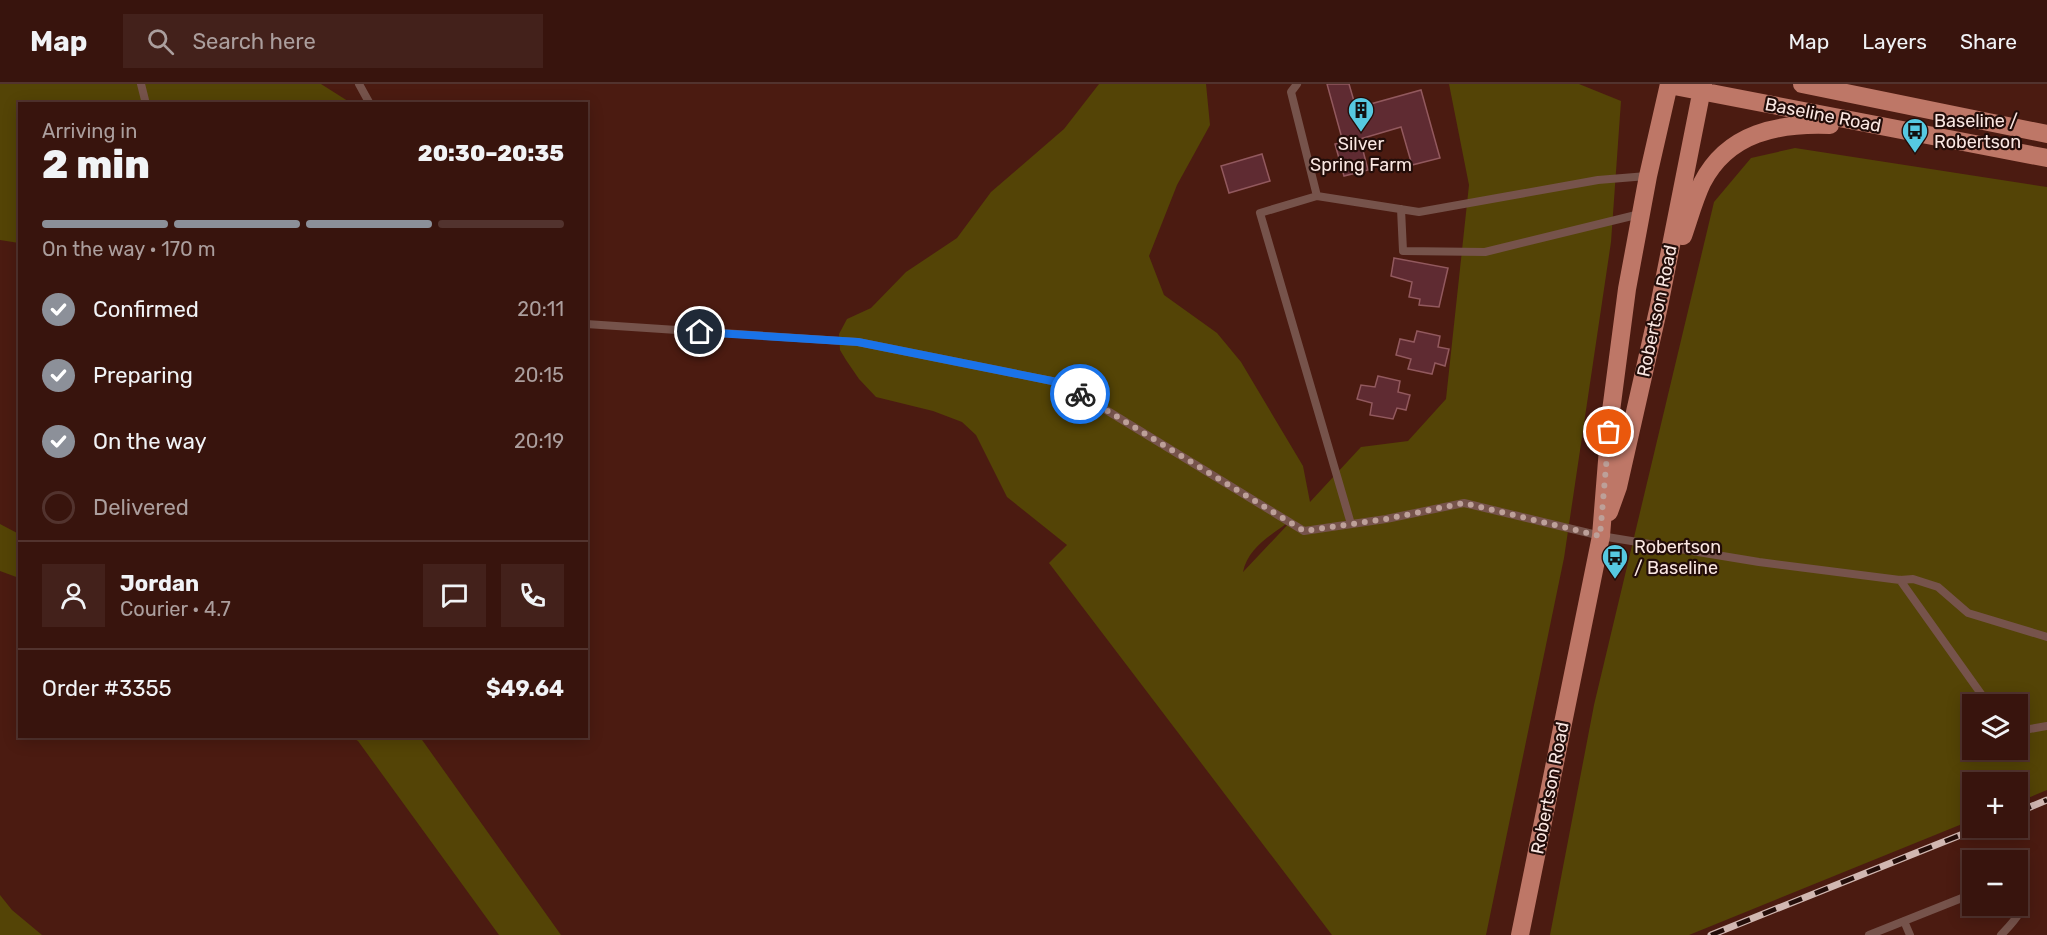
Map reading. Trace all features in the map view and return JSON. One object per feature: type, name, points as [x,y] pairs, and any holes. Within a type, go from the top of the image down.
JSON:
[{"type":"main road","name":"Baseline Road","points":[[1802,84],[2047,134]]},
{"type":"main road","points":[[1856,84],[1994,124]]},
{"type":"main road","name":"Baseline Road","points":[[1669,85],[1702,88],[1879,126],[2039,156]]},
{"type":"main road","name":"Robertson Road","points":[[1520,935],[1600,536],[1612,400],[1627,289],[1648,176],[1669,85]]},
{"type":"main road","name":"Robertson Road","points":[[1600,536],[1618,488],[1659,306],[1702,88]]},
{"type":"main road","points":[[1659,306],[1702,183],[1710,170],[1727,153],[1750,137],[1779,126],[1807,124],[1879,126]]},
{"type":"lane","points":[[141,84],[146,102]]},
{"type":"lane","points":[[359,84],[369,102]]},
{"type":"lane","points":[[1297,84],[1291,92],[1317,196]]},
{"type":"lane","points":[[1351,524],[1260,213],[1317,196],[1419,212],[1598,180],[1648,176]]},
{"type":"lane","points":[[1401,210],[1403,251],[1485,252],[1641,213]]},
{"type":"lane","points":[[588,324],[858,342],[1062,383],[1304,531],[1464,503],[1600,536],[1759,562],[1900,580],[1913,579],[1938,587],[1968,613],[2047,636]]},
{"type":"lane","points":[[1900,580],[1981,694]]},
{"type":"lane","points":[[2028,729],[2047,726]]},
{"type":"lane","points":[[1869,935],[1962,898]]},
{"type":"lane","points":[[2001,935],[2020,916]]},
{"type":"lane","points":[[1904,921],[1910,935]]},
{"type":"shaded area","points":[[0,84],[321,84],[349,102],[18,102],[18,243],[0,240]]},
{"type":"shaded area","points":[[1099,84],[1206,84],[1210,125],[1177,185],[1149,256],[1164,295],[1217,333],[1241,362],[1303,466],[1310,502],[1361,447],[1408,441],[1446,399],[1469,185],[1449,84],[1579,84],[1621,101],[1611,242],[1564,558],[1486,935],[1332,935],[1049,563],[1067,545],[1007,497],[976,435],[962,422],[933,411],[876,397],[859,379],[840,350],[839,334],[847,319],[871,308],[906,272],[957,238],[991,192],[1064,129]],"holes":[[[1293,519],[1243,572],[1250,555],[1256,548]]]},
{"type":"shaded area","points":[[1795,148],[2047,187],[2047,790],[2028,798],[2028,772],[1962,772],[1962,824],[1689,935],[1550,935],[1594,705],[1714,202],[1751,158]]},
{"type":"shaded area","points":[[0,524],[18,533],[18,578],[0,571]]},
{"type":"shaded area","points":[[353,738],[421,738],[561,935],[499,935],[358,741]]},
{"type":"shaded area","points":[[0,895],[12,910],[42,935],[0,935]]},
{"type":"building","name":"Silver Spring Farm","points":[[1327,84],[1349,84],[1356,108],[1421,90],[1440,158],[1412,165],[1401,127],[1360,139],[1368,170],[1344,176],[1335,144],[1343,142]]},
{"type":"building","points":[[1262,154],[1270,181],[1229,193],[1221,166]]},
{"type":"building","points":[[1394,258],[1448,268],[1439,307],[1419,305],[1420,299],[1409,297],[1412,282],[1391,276]]},
{"type":"building","points":[[1417,331],[1440,336],[1438,347],[1449,349],[1445,366],[1435,363],[1432,374],[1408,369],[1411,359],[1396,355],[1400,339],[1414,342]]},
{"type":"building","points":[[1378,376],[1400,381],[1398,392],[1410,395],[1406,410],[1397,408],[1393,419],[1370,415],[1372,403],[1357,399],[1361,385],[1375,387]]},
{"type":"railway","points":[[2028,808],[2047,800]]},
{"type":"railway","points":[[1711,935],[1962,834]]},
{"type":"way so far","points":[[1080,394],[1304,531],[1386,519],[1464,503],[1600,536],[1609,432]]},
{"type":"place","name":"Silver Spring Farm","points":[[1361,133]]},
{"type":"place","name":"Baseline / Robertson","points":[[1915,154]]},
{"type":"place","name":"Robertson / Baseline","points":[[1615,580]]},
{"type":"route","points":[[700,332],[858,342],[1062,383],[1080,394]]}]
